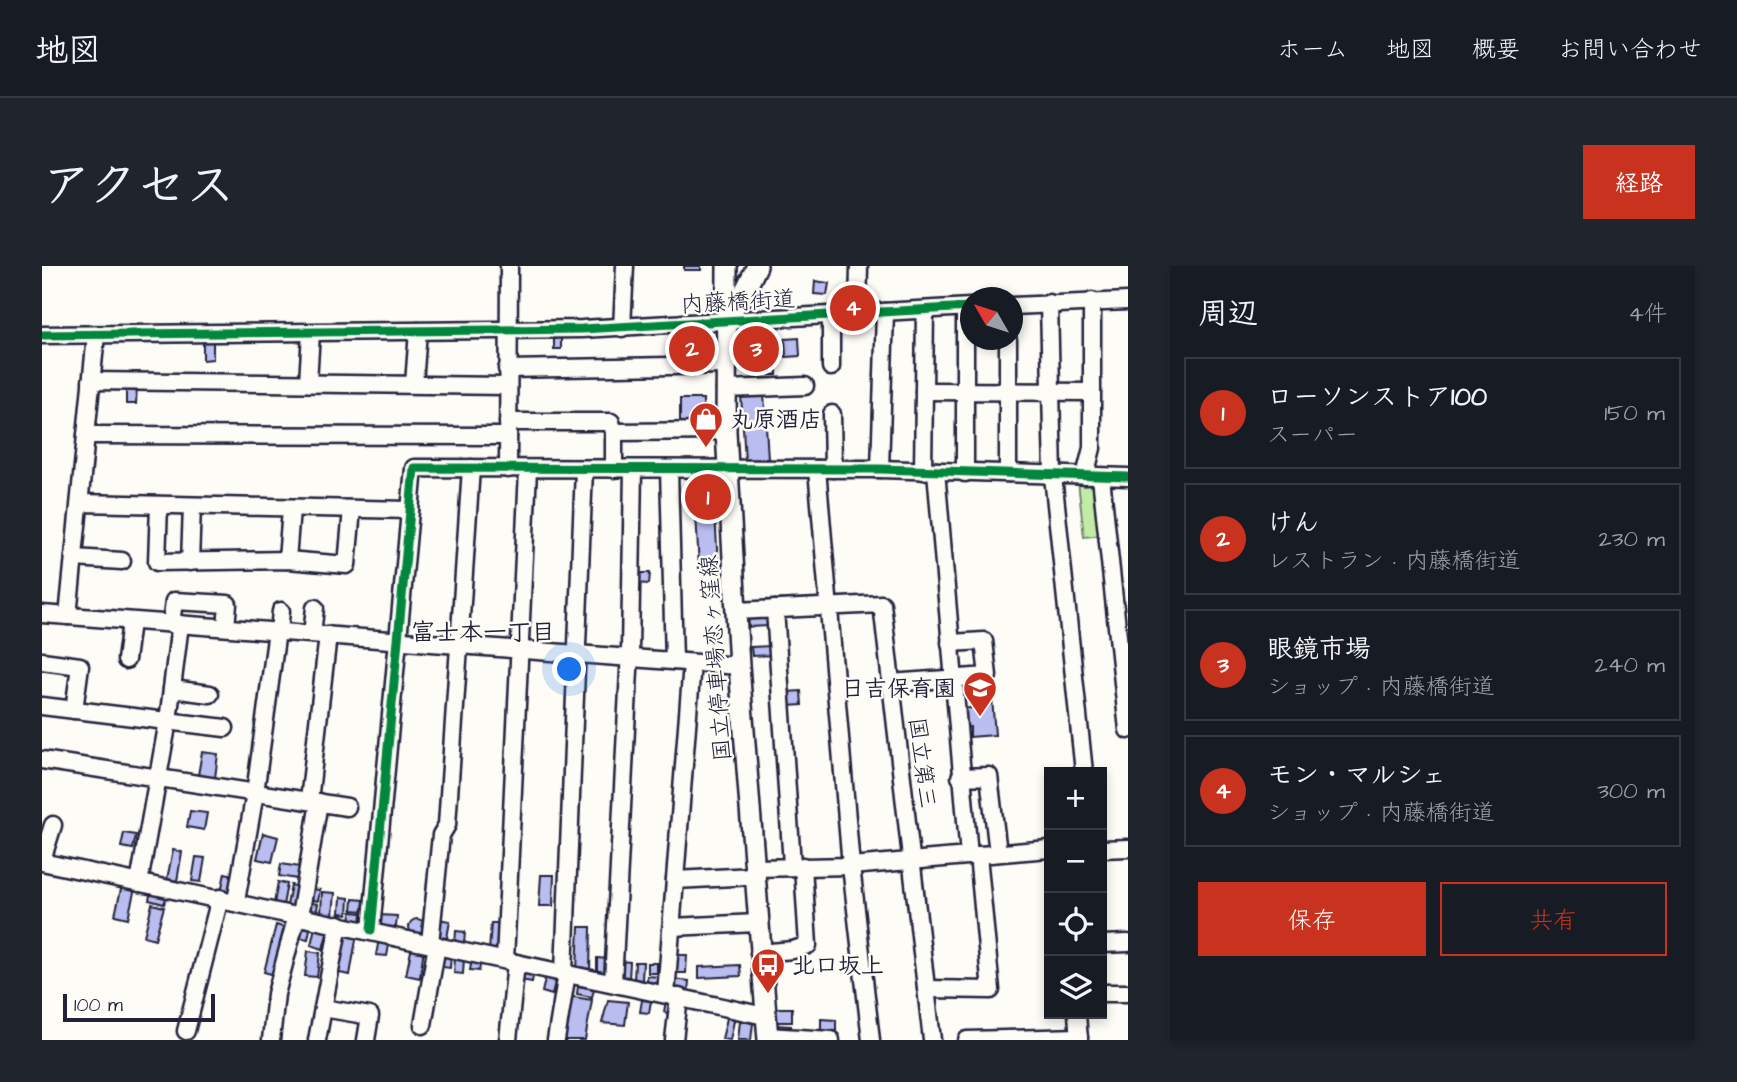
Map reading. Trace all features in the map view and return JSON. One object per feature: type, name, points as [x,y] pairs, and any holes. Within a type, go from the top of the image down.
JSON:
[{"type":"main road","name":"国立停車場恋ヶ窪線","points":[[727,266],[726,431],[739,666],[759,953],[768,1038]]},
{"type":"main road","points":[[725,319],[742,297],[755,266],[746,266]]},
{"type":"street","points":[[508,469],[509,266]]},
{"type":"street","points":[[622,328],[625,266]]},
{"type":"street","points":[[858,313],[859,266]]},
{"type":"street","points":[[1092,301],[1093,477],[1128,730]]},
{"type":"street","points":[[1023,305],[1128,301]]},
{"type":"street","points":[[1049,303],[1053,476],[1083,767]]},
{"type":"street","name":"内藤橋街道","points":[[42,335],[622,328],[725,319],[960,308]]},
{"type":"street","points":[[925,310],[924,391],[929,471],[950,643],[960,777],[991,990],[926,989]]},
{"type":"street","points":[[880,470],[885,312]]},
{"type":"street","points":[[831,315],[831,367]]},
{"type":"street","points":[[682,323],[685,366]]},
{"type":"street","points":[[414,384],[418,331]]},
{"type":"street","points":[[307,382],[311,333]]},
{"type":"street","points":[[68,616],[96,335]]},
{"type":"street","points":[[965,473],[966,350]]},
{"type":"street","points":[[1008,350],[1008,473]]},
{"type":"street","points":[[507,369],[725,365]]},
{"type":"street","points":[[91,381],[508,386]]},
{"type":"street","points":[[725,389],[805,386]]},
{"type":"street","points":[[924,391],[1092,392]]},
{"type":"street","points":[[832,414],[825,469],[829,607],[851,866],[872,1040]]},
{"type":"street","points":[[86,435],[508,429],[611,422],[614,432],[614,469]]},
{"type":"street","points":[[614,432],[726,431]]},
{"type":"street","points":[[371,930],[414,468],[825,469],[1128,477]]},
{"type":"street","points":[[423,1025],[433,944],[441,835],[447,825],[471,468]]},
{"type":"street","points":[[613,983],[629,659],[633,469]]},
{"type":"street","points":[[670,469],[674,661]]},
{"type":"street","points":[[508,1040],[519,651],[528,470]]},
{"type":"street","points":[[556,1040],[566,973],[575,654],[584,470]]},
{"type":"street","points":[[80,503],[410,510]]},
{"type":"street","points":[[159,505],[157,562],[287,560],[347,565],[352,509]]},
{"type":"street","points":[[190,562],[192,506]]},
{"type":"street","points":[[287,560],[290,509]]},
{"type":"street","points":[[75,558],[122,561]]},
{"type":"street","points":[[139,883],[172,689],[176,624],[174,601],[228,604],[226,627]]},
{"type":"street","name":"国立第三","points":[[736,611],[882,604],[932,1040]]},
{"type":"street","points":[[271,1040],[276,994],[298,916],[314,802],[320,634],[315,608]]},
{"type":"street","points":[[759,953],[793,950],[808,944],[797,866],[775,609]]},
{"type":"street","points":[[186,1031],[228,900],[255,793],[281,611]]},
{"type":"street","points":[[42,614],[739,666]]},
{"type":"street","points":[[126,660],[131,622]]},
{"type":"street","points":[[890,683],[988,676],[984,641],[950,643]]},
{"type":"street","points":[[42,661],[80,666],[74,710]]},
{"type":"street","points":[[674,1040],[672,927],[692,663]]},
{"type":"street","points":[[172,689],[210,694]]},
{"type":"street","points":[[42,706],[225,728]]},
{"type":"street","points":[[42,760],[347,807]]},
{"type":"street","points":[[960,777],[989,776],[998,853]]},
{"type":"street","points":[[53,825],[42,861],[765,1016]]},
{"type":"street","points":[[1107,849],[1128,848]]},
{"type":"street","points":[[675,880],[797,866],[851,866],[1044,849]]},
{"type":"street","points":[[672,927],[757,923]]},
{"type":"street","points":[[317,1040],[339,924]]},
{"type":"street","points":[[1107,944],[1128,943]]},
{"type":"street","points":[[1107,993],[1128,993]]},
{"type":"street","points":[[323,1008],[370,1016],[366,1040]]},
{"type":"street","points":[[967,1040],[1079,1039],[1077,1019]]},
{"type":"street","points":[[768,1038],[831,1040]]},
{"type":"green space","points":[[1078,481],[1099,481],[1104,535],[1084,537]]},
{"type":"building","points":[[684,266],[701,266],[701,270],[684,270]]},
{"type":"building","points":[[815,281],[829,283],[827,295],[814,294]]},
{"type":"building","points":[[554,337],[561,337],[561,349],[554,349]]},
{"type":"building","points":[[799,338],[800,356],[786,357],[785,339]]},
{"type":"building","points":[[783,341],[783,356],[746,358],[745,343]]},
{"type":"building","points":[[203,342],[213,342],[213,359],[203,360]]},
{"type":"building","points":[[777,359],[777,375],[768,375],[767,360]]},
{"type":"building","points":[[765,361],[765,375],[757,376],[756,362]]},
{"type":"building","points":[[126,385],[137,385],[136,404],[126,404]]},
{"type":"building","points":[[764,393],[768,459],[745,461],[741,395]]},
{"type":"building","points":[[680,399],[703,399],[703,426],[680,427]]},
{"type":"building","points":[[715,512],[718,566],[699,568],[696,513]]},
{"type":"building","points":[[635,573],[650,573],[649,584],[634,583]]},
{"type":"building","points":[[767,612],[768,626],[749,627],[748,613]]},
{"type":"building","points":[[773,646],[773,655],[752,656],[751,647]]},
{"type":"building","points":[[801,691],[802,705],[788,706],[787,692]]},
{"type":"building","points":[[992,698],[995,735],[970,737],[970,727],[961,728],[959,709],[971,708],[970,700]]},
{"type":"building","points":[[202,752],[218,754],[215,778],[198,775]]},
{"type":"building","points":[[190,811],[207,813],[204,830],[187,827]]},
{"type":"building","points":[[124,833],[136,835],[133,849],[121,847]]},
{"type":"building","points":[[263,833],[278,837],[272,862],[257,859]]},
{"type":"building","points":[[173,850],[182,852],[177,881],[167,879]]},
{"type":"building","points":[[196,857],[205,858],[201,882],[192,881]]},
{"type":"building","points":[[281,864],[300,867],[297,879],[279,876]]},
{"type":"building","points":[[225,873],[234,875],[230,894],[221,892]]},
{"type":"building","points":[[541,875],[554,875],[553,906],[539,906]]},
{"type":"building","points":[[278,882],[287,884],[283,905],[274,903]]},
{"type":"building","points":[[122,885],[135,888],[128,918],[115,915]]},
{"type":"building","points":[[291,885],[299,887],[295,907],[287,905]]},
{"type":"building","points":[[310,889],[320,890],[318,901],[309,899]]},
{"type":"building","points":[[151,891],[167,895],[164,904],[149,900]]},
{"type":"building","points":[[322,892],[335,893],[333,915],[321,915]]},
{"type":"building","points":[[341,897],[349,898],[348,914],[340,913]]},
{"type":"building","points":[[353,899],[364,900],[363,911],[352,910]]},
{"type":"building","points":[[307,902],[318,904],[316,913],[305,911]]},
{"type":"building","points":[[152,904],[164,907],[155,939],[144,936]]},
{"type":"building","points":[[351,912],[362,913],[361,924],[350,923]]},
{"type":"building","points":[[379,915],[397,916],[396,927],[379,926]]},
{"type":"building","points":[[417,919],[425,927],[417,935],[409,927]]},
{"type":"building","points":[[438,919],[450,921],[447,938],[435,936]]},
{"type":"building","points":[[300,922],[311,924],[308,939],[297,937]]},
{"type":"building","points":[[491,923],[502,923],[501,952],[489,952]]},
{"type":"building","points":[[276,925],[287,928],[275,975],[264,972]]},
{"type":"building","points":[[315,927],[328,930],[323,949],[311,945]]},
{"type":"building","points":[[579,927],[591,927],[590,970],[577,970]]},
{"type":"building","points":[[341,931],[357,934],[350,975],[334,972]]},
{"type":"building","points":[[456,931],[465,932],[464,945],[455,945]]},
{"type":"building","points":[[379,939],[390,940],[387,956],[376,955]]},
{"type":"building","points":[[412,946],[424,948],[420,978],[406,975]]},
{"type":"building","points":[[308,951],[320,953],[317,977],[305,976]]},
{"type":"building","points":[[443,954],[451,955],[450,968],[442,967]]},
{"type":"building","points":[[674,955],[687,955],[686,973],[673,973]]},
{"type":"building","points":[[455,957],[464,958],[463,974],[454,973]]},
{"type":"building","points":[[597,958],[608,959],[607,973],[597,973]]},
{"type":"building","points":[[472,959],[481,961],[479,971],[470,970]]},
{"type":"building","points":[[621,961],[630,962],[629,979],[620,978]]},
{"type":"building","points":[[635,962],[643,962],[642,980],[634,980]]},
{"type":"building","points":[[648,963],[657,963],[657,973],[648,973]]},
{"type":"building","points":[[740,965],[741,976],[699,978],[699,967]]},
{"type":"building","points":[[523,969],[534,971],[532,982],[521,980]]},
{"type":"building","points":[[546,975],[556,977],[552,995],[542,992]]},
{"type":"building","points":[[647,976],[661,977],[660,986],[647,985]]},
{"type":"building","points":[[672,979],[689,981],[688,992],[671,991]]},
{"type":"building","points":[[578,986],[594,989],[592,997],[577,994]]},
{"type":"building","points":[[568,996],[592,1000],[585,1040],[560,1040]]},
{"type":"building","points":[[608,1000],[628,1002],[625,1025],[602,1023]]},
{"type":"building","points":[[642,1000],[651,1001],[649,1013],[640,1012]]},
{"type":"building","points":[[666,1000],[673,1001],[671,1014],[664,1012]]},
{"type":"building","points":[[775,1008],[792,1008],[792,1022],[775,1022]]},
{"type":"building","points":[[728,1014],[735,1016],[730,1040],[722,1039]]},
{"type":"building","points":[[821,1019],[836,1020],[836,1031],[821,1031]]},
{"type":"building","points":[[740,1021],[753,1023],[751,1040],[738,1040]]},
{"type":"building","points":[[775,1025],[791,1026],[791,1034],[775,1032]]},
{"type":"cycle path","points":[[42,335],[582,329],[960,308]]},
{"type":"cycle path","points":[[371,930],[414,468],[880,469],[1128,477]]},
{"type":"place","name":"モン・マルシェ","points":[[853,308]]},
{"type":"place","name":"けん","points":[[692,349]]},
{"type":"place","name":"眼鏡市場","points":[[756,349]]},
{"type":"place","name":"丸原酒店","points":[[706,449]]},
{"type":"place","name":"ローソンストア100","points":[[708,497]]},
{"type":"place","name":"日吉保育園","points":[[980,718]]},
{"type":"place","name":"北口坂上","points":[[768,995]]},
{"type":"district","name":"富士本一丁目","points":[[483,632]]}]
